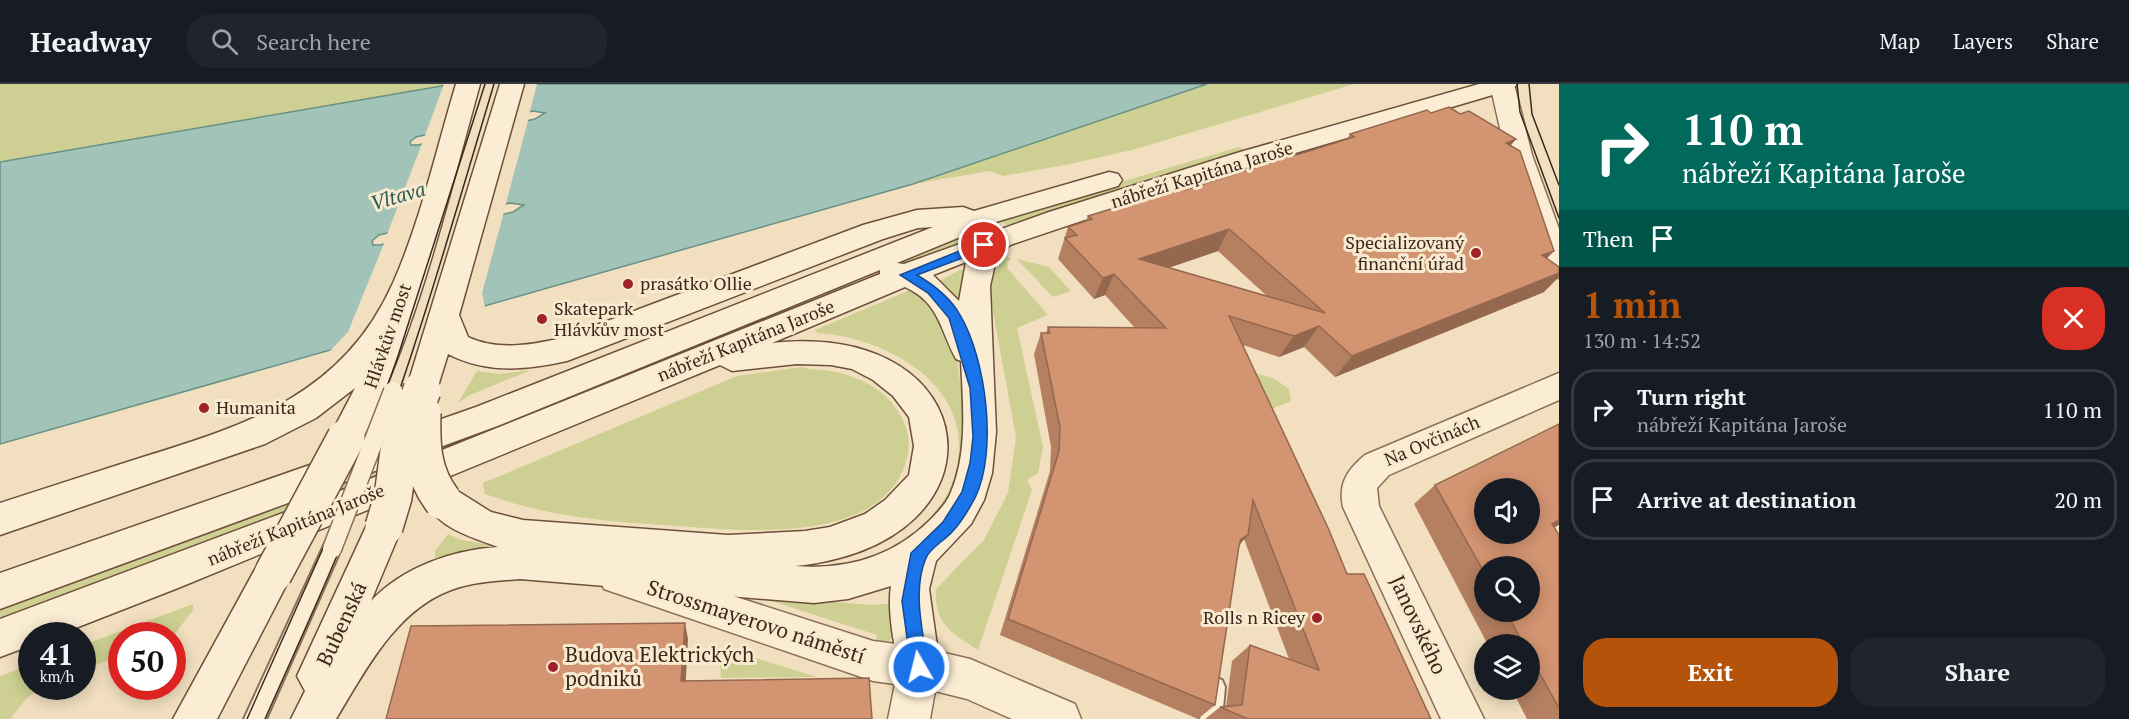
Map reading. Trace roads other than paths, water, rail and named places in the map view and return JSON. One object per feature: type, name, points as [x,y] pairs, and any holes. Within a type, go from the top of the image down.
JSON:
[{"type":"main road","name":"Hlávkův most","points":[[384,527],[393,496],[399,451],[404,383],[404,289],[433,206],[468,84]]},
{"type":"main road","name":"Hlávkův most","points":[[194,719],[359,413],[404,383],[445,316],[512,84]]},
{"type":"main road","points":[[1503,84],[1519,155]]},
{"type":"main road","name":"nábřeží Kapitána Jaroše","points":[[0,591],[489,416],[843,274],[995,227],[1303,122],[1419,96],[1503,84]]},
{"type":"main road","points":[[1419,96],[1477,121],[1508,142],[1519,155],[1548,207],[1559,268]]},
{"type":"main road","points":[[312,719],[373,626],[397,601],[438,574],[488,562],[520,562],[781,584],[837,584],[883,574],[919,553],[948,526],[960,510],[969,494],[977,463],[980,437],[974,304],[977,276],[995,227],[934,216],[873,232],[586,343],[552,353],[503,358],[475,354],[454,344],[445,316]]},
{"type":"main road","name":"nábřeží Kapitána Jaroše","points":[[0,638],[172,574],[693,363],[906,275],[995,227]]},
{"type":"main road","points":[[843,274],[869,271],[906,275],[932,290],[955,316],[966,344],[977,388]]},
{"type":"main road","points":[[0,519],[251,435],[321,398],[352,371],[365,355],[404,289]]},
{"type":"main road","points":[[404,383],[422,464],[432,489],[443,501],[468,519],[490,528],[524,537],[728,552],[761,552],[820,545],[866,532],[899,512],[921,488],[928,475],[933,454],[932,440],[921,409],[912,394],[890,375],[861,360],[833,354],[800,353],[693,363]]},
{"type":"main road","name":"Na Ovčinách","points":[[1374,531],[1361,507],[1357,490],[1361,479],[1377,465],[1559,386]]},
{"type":"main road","name":"Bubenská","points":[[298,719],[384,527]]},
{"type":"main road","name":"Janovského","points":[[1374,531],[1462,719]]},
{"type":"main road","points":[[909,719],[919,667],[910,595],[919,553]]},
{"type":"main road","name":"Strossmayerovo náměstí","points":[[594,568],[873,661],[919,667],[984,684],[1060,719]]},
{"type":"lane","points":[[255,719],[404,383]]},
{"type":"lane","points":[[1211,719],[1219,664]]},
{"type":"water","name":"Vltava","points":[[453,84],[1207,84],[913,184],[0,444],[0,162]],"holes":[[[533,111],[545,113],[535,119],[418,145],[411,145],[410,142],[416,137]],[[510,203],[524,205],[513,212],[373,245],[372,241],[379,235]]]},
{"type":"tram line","points":[[247,719],[356,474],[398,356],[485,84]]},
{"type":"tram line","points":[[265,719],[346,535],[388,425],[494,84]]},
{"type":"tram line","points":[[1517,84],[1520,112],[1559,218]]},
{"type":"tram line","points":[[1529,84],[1532,114],[1559,185]]},
{"type":"place","name":"Specializovaný finanční úřad","points":[[1476,253]]},
{"type":"place","name":"prasátko Ollie","points":[[628,284]]},
{"type":"place","name":"Skatepark Hlávkův most","points":[[542,319]]},
{"type":"place","name":"Humanita","points":[[204,408]]},
{"type":"place","name":"Rolls n Ricey","points":[[1317,618]]},
{"type":"place","name":"Budova Elektrických podniků","points":[[553,667]]}]
